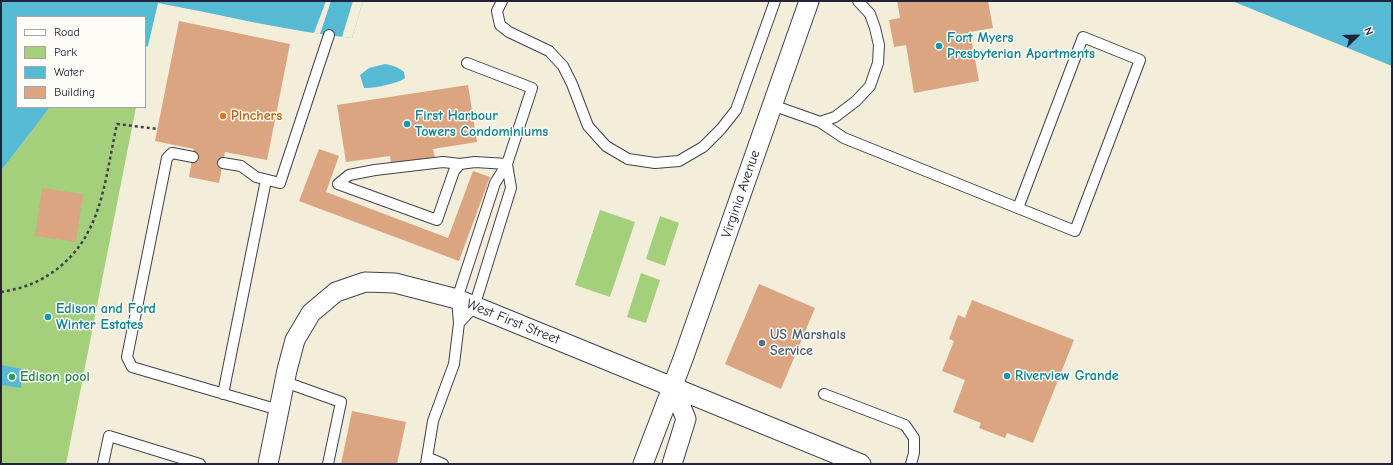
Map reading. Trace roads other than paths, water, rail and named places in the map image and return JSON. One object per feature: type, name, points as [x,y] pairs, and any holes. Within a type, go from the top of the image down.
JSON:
[{"type":"street","name":"Virginia Avenue","points":[[643,464],[673,387],[809,1]]},
{"type":"street","name":"West First Street","points":[[268,464],[295,340],[311,313],[336,292],[365,282],[395,283],[465,303],[861,464]]},
{"type":"street","points":[[672,464],[686,419],[673,387]]},
{"type":"lane","points":[[502,1],[497,11],[500,25],[509,32],[549,52],[564,66],[588,126],[606,146],[628,159],[655,163],[679,161],[703,147],[721,129],[736,110],[775,1]]},
{"type":"lane","points":[[820,122],[835,117],[856,101],[870,86],[878,63],[878,45],[875,28],[870,14],[858,1]]},
{"type":"lane","points":[[223,163],[241,166],[256,177],[280,183],[330,35]]},
{"type":"lane","points":[[772,105],[820,122],[844,138],[1074,231],[1140,60],[1083,37],[1018,208]]},
{"type":"lane","points":[[443,464],[427,461],[433,421],[454,364],[459,323],[495,183],[507,164],[532,88],[467,63]]},
{"type":"lane","points":[[193,157],[172,153],[167,158],[127,358],[132,367],[279,410]]},
{"type":"lane","points":[[460,164],[454,172],[437,220],[338,184],[349,175],[375,170],[443,162],[460,164],[475,162],[507,164]]},
{"type":"lane","points":[[459,323],[465,303],[511,188],[507,164]]},
{"type":"lane","points":[[222,394],[266,180]]},
{"type":"lane","points":[[285,382],[341,402],[328,464]]},
{"type":"lane","points":[[824,394],[905,425],[914,438],[914,453],[911,464]]},
{"type":"lane","points":[[103,464],[109,436],[200,464]]},
{"type":"water","points":[[1,1],[363,1],[352,38],[279,27],[158,3],[148,46],[146,47],[146,16],[16,16],[16,108],[49,108],[1,171]]},
{"type":"water","points":[[1232,1],[1392,1],[1392,66]]},
{"type":"water","points":[[385,64],[395,66],[402,70],[405,78],[397,82],[373,88],[364,88],[360,75],[369,68]]},
{"type":"water","name":"Edison pool","points":[[1,365],[23,369],[21,388],[1,385]]},
{"type":"place","name":"Fort Myers Presbyterian Apartments","points":[[939,46]]},
{"type":"place","name":"Pinchers","points":[[223,116]]},
{"type":"place","name":"First Harbour Towers Condominiums","points":[[407,124]]},
{"type":"place","name":"Edison and Ford Winter Estates","points":[[48,317]]},
{"type":"place","name":"US Marshals Service","points":[[762,343]]},
{"type":"place","name":"Riverview Grande","points":[[1007,376]]},
{"type":"place","name":"Edison pool","points":[[12,377]]}]
